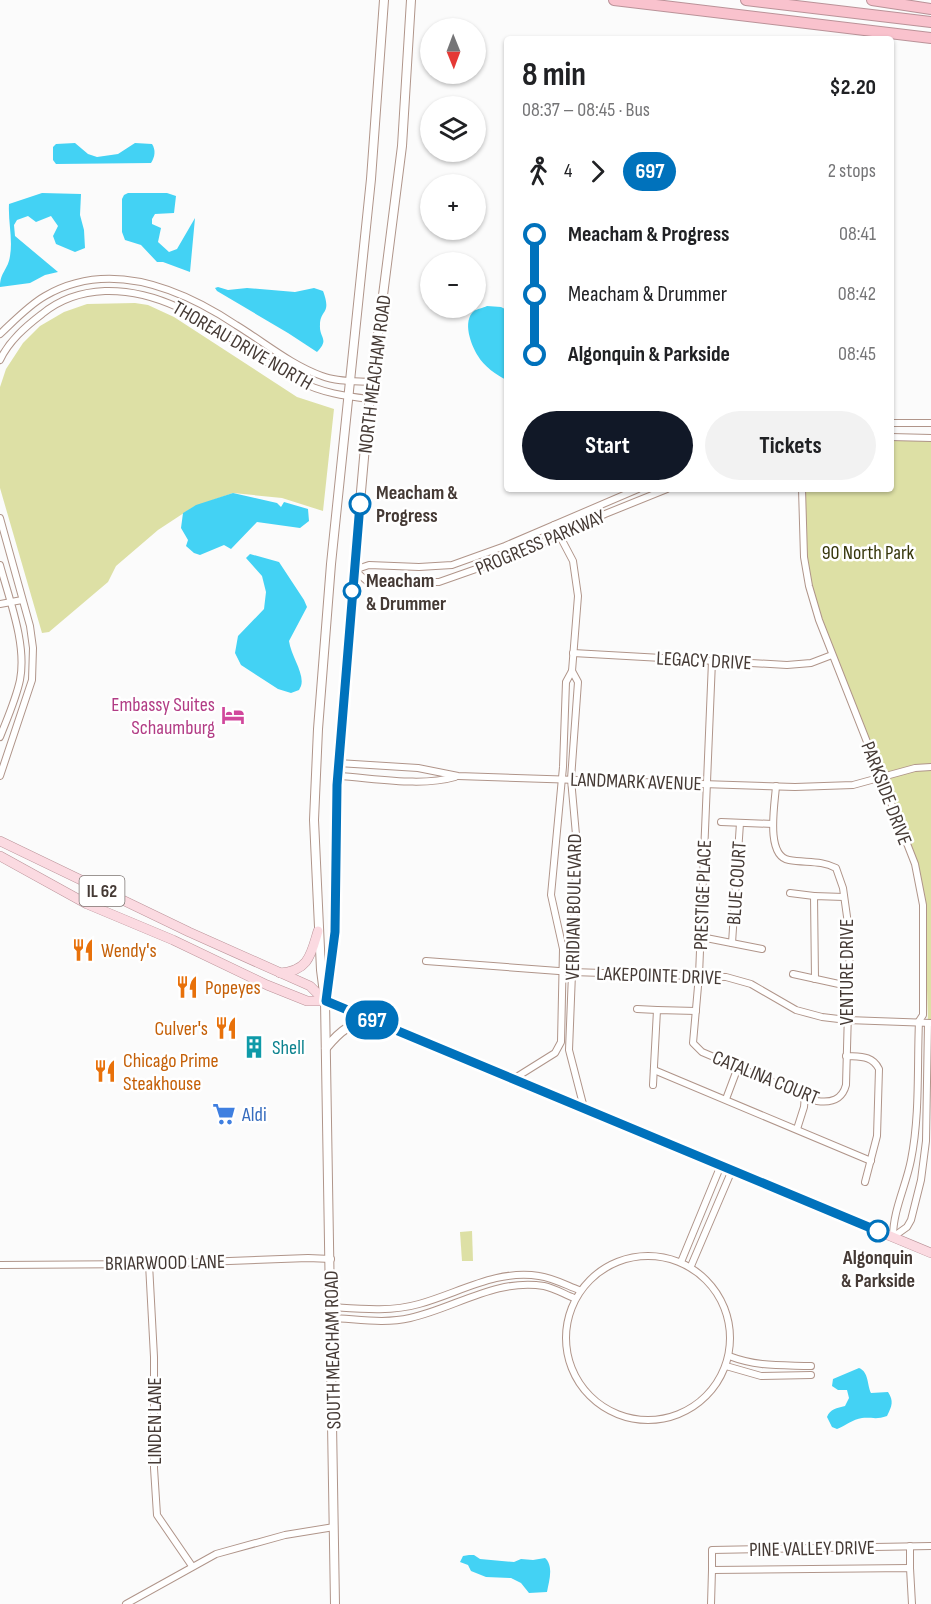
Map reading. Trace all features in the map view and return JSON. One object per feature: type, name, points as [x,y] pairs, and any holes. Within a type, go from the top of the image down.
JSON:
[{"type":"highway","points":[[614,0],[931,38]]},
{"type":"highway","points":[[746,0],[931,22]]},
{"type":"highway","points":[[872,0],[931,9]]},
{"type":"main road","name":"NORTH MEACHAM ROAD","points":[[326,1001],[318,930],[314,820],[317,749],[331,564],[371,179],[384,0]]},
{"type":"main road","name":"NORTH MEACHAM ROAD","points":[[327,1097],[326,1001],[335,932],[338,763],[369,399],[402,146],[411,0]]},
{"type":"main road","name":"IL 62","points":[[0,841],[151,914],[310,986],[326,1001],[931,1253]]},
{"type":"main road","name":"IL 62","points":[[0,856],[87,904],[307,1001],[326,1001]]},
{"type":"main road","points":[[279,973],[296,970],[306,962],[318,930]]},
{"type":"main road","points":[[326,1048],[345,1028],[364,1022],[376,1022]]},
{"type":"main road","name":"SOUTH MEACHAM ROAD","points":[[327,1097],[335,1604]]},
{"type":"street","name":"THOREAU DRIVE NORTH","points":[[0,334],[44,296],[64,287],[82,280],[133,280],[164,287],[200,303],[305,369],[324,377],[371,382]]},
{"type":"street","name":"THOREAU DRIVE NORTH","points":[[0,360],[10,341],[51,307],[85,292],[131,292],[178,306],[301,382],[329,393],[369,399]]},
{"type":"street","points":[[894,423],[931,423]]},
{"type":"street","points":[[894,437],[931,438]]},
{"type":"street","name":"PROGRESS PARKWAY","points":[[354,570],[369,565],[419,567],[452,565],[506,546],[631,492]]},
{"type":"street","name":"PROGRESS PARKWAY","points":[[354,570],[368,582],[440,582],[510,557],[661,492]]},
{"type":"street","name":"PARKSIDE DRIVE","points":[[802,492],[803,540],[809,586],[819,621],[915,864],[924,905],[923,1015],[919,1022],[913,1150],[893,1221],[893,1237]]},
{"type":"street","points":[[0,518],[30,626],[33,648],[32,680],[4,753],[0,776]]},
{"type":"street","name":"VERIDIAN BOULEVARD","points":[[515,1078],[555,1053],[561,1042],[563,949],[551,895],[562,779],[566,682],[572,671],[578,596],[573,561],[554,525]]},
{"type":"street","points":[[0,565],[18,629],[20,678],[0,737]]},
{"type":"street","points":[[0,604],[22,600]]},
{"type":"street","name":"LEGACY DRIVE","points":[[573,653],[787,665],[811,663],[832,655]]},
{"type":"street","name":"PRESTIGE PLACE","points":[[693,1043],[699,975],[712,661]]},
{"type":"street","name":"VERIDIAN BOULEVARD","points":[[572,671],[578,682],[572,779],[577,846],[568,1050],[584,1108]]},
{"type":"street","name":"LANDMARK AVENUE","points":[[338,763],[418,768],[458,776],[776,786],[853,786],[915,768],[931,767]]},
{"type":"street","points":[[338,777],[418,781],[445,780],[458,776]]},
{"type":"street","name":"VENTURE DRIVE","points":[[776,786],[773,837],[777,852],[786,860],[825,863],[836,868],[844,897],[850,939],[846,1085],[841,1097]]},
{"type":"street","name":"BLUE COURT","points":[[721,822],[773,824]]},
{"type":"street","name":"BLUE COURT","points":[[732,943],[740,823]]},
{"type":"street","points":[[790,893],[844,897]]},
{"type":"street","points":[[814,896],[815,979]]},
{"type":"street","name":"BLUE COURT","points":[[700,937],[762,949]]},
{"type":"street","name":"LAKEPOINTE DRIVE","points":[[426,961],[572,972],[726,977],[751,984],[796,1011],[847,1020],[930,1023]]},
{"type":"street","points":[[793,974],[848,986]]},
{"type":"street","points":[[637,1009],[696,1011]]},
{"type":"street","points":[[653,1085],[657,1010]]},
{"type":"street","points":[[893,1237],[907,1227],[911,1220],[921,1180],[926,1141],[930,1023],[923,1015]]},
{"type":"street","name":"CATALINA COURT","points":[[693,1043],[702,1052],[805,1095],[825,1102],[835,1101],[841,1097]]},
{"type":"street","points":[[846,1056],[868,1057],[879,1069],[877,1136],[865,1182]]},
{"type":"street","points":[[726,1100],[738,1067]]},
{"type":"street","points":[[654,1070],[871,1161]]},
{"type":"street","points":[[797,1129],[805,1095]]},
{"type":"street","points":[[681,1262],[721,1165]]},
{"type":"street","points":[[691,1266],[732,1170]]},
{"type":"street","points":[[651,1256],[667,1258],[691,1266],[712,1286],[721,1299],[730,1326],[729,1356],[726,1366],[714,1387],[690,1409],[661,1419],[631,1419],[619,1415],[594,1400],[573,1374],[567,1353],[569,1317],[574,1298],[599,1271],[623,1260],[651,1256]]},
{"type":"street","name":"BRIARWOOD LANE","points":[[0,1265],[331,1259]]},
{"type":"street","name":"LINDEN LANE","points":[[148,1264],[154,1357],[154,1468],[157,1515],[192,1566]]},
{"type":"street","points":[[332,1307],[392,1309],[418,1305],[492,1278],[518,1274],[540,1276],[579,1290]]},
{"type":"street","points":[[332,1318],[390,1320],[409,1318],[439,1310],[492,1289],[508,1287],[545,1287],[574,1298]]},
{"type":"street","points":[[729,1356],[762,1365],[811,1366]]},
{"type":"street","points":[[726,1366],[761,1376],[811,1375]]},
{"type":"street","points":[[126,1604],[216,1554],[285,1535],[334,1527]]},
{"type":"street","points":[[910,1546],[912,1604]]},
{"type":"street","name":"PINE VALLEY DRIVE","points":[[711,1604],[712,1550],[931,1546]]},
{"type":"street","name":"PINE VALLEY DRIVE","points":[[712,1570],[910,1568]]},
{"type":"green space","points":[[87,304],[148,305],[174,317],[297,397],[334,409],[323,511],[282,498],[233,493],[193,507],[158,530],[116,566],[108,582],[49,632],[42,633],[0,488],[0,387],[6,369],[23,343],[40,326],[64,312]]},
{"type":"green space","name":"90 North Park","points":[[894,437],[931,438],[931,1023],[928,1023],[925,924],[919,883],[809,586],[802,492],[894,492]]},
{"type":"green space","points":[[472,1231],[473,1261],[462,1261],[460,1232]]},
{"type":"water","points":[[75,143],[88,154],[97,157],[118,154],[135,143],[152,144],[154,154],[151,163],[56,164],[53,160],[53,147],[56,144]]},
{"type":"water","points":[[42,193],[81,194],[80,215],[85,248],[75,252],[56,244],[53,236],[58,226],[51,216],[36,222],[28,216],[17,220],[14,225],[15,236],[58,272],[45,275],[30,283],[0,287],[11,250],[9,204]]},
{"type":"water","points":[[128,193],[167,193],[176,196],[174,213],[155,214],[152,219],[152,224],[161,228],[158,242],[169,252],[177,249],[195,218],[190,272],[157,262],[141,245],[125,240],[122,232],[122,199]]},
{"type":"water","points":[[215,288],[228,290],[247,288],[295,292],[314,288],[323,291],[326,308],[320,320],[323,341],[321,348],[317,352],[217,291]]},
{"type":"water","points":[[487,306],[504,308],[504,378],[483,363],[475,351],[470,340],[470,318],[486,318]]},
{"type":"water","points":[[233,493],[277,503],[281,507],[284,502],[308,509],[309,521],[300,528],[257,522],[231,549],[224,545],[200,555],[194,553],[186,546],[188,540],[181,528],[183,513],[196,505]]},
{"type":"water","points":[[250,554],[279,562],[307,607],[289,641],[302,681],[299,690],[291,693],[278,689],[241,665],[235,653],[238,636],[264,609],[266,592],[262,576],[246,558]]},
{"type":"water","points":[[859,1368],[866,1376],[871,1393],[888,1392],[892,1401],[889,1412],[887,1416],[859,1419],[837,1429],[832,1427],[827,1417],[828,1414],[834,1409],[845,1406],[849,1398],[847,1390],[838,1390],[832,1386],[833,1379]]},
{"type":"water","points":[[469,1555],[480,1559],[514,1562],[521,1559],[545,1558],[550,1569],[547,1592],[529,1593],[521,1583],[511,1578],[486,1577],[471,1571],[468,1565],[460,1562],[463,1556]]},
{"type":"bus line","name":"697","points":[[360,504],[339,748],[335,932],[326,1001],[878,1231]]},
{"type":"place","name":"Meacham & Progress","points":[[360,504]]},
{"type":"place","name":"Meacham & Drummer","points":[[352,591]]},
{"type":"place","name":"Embassy Suites Schaumburg","points":[[233,715]]},
{"type":"place","name":"Wendy's","points":[[83,950]]},
{"type":"place","name":"Popeyes","points":[[187,987]]},
{"type":"place","name":"Culver's","points":[[226,1028]]},
{"type":"place","name":"Shell","points":[[254,1047]]},
{"type":"place","name":"Chicago Prime Steakhouse","points":[[105,1071]]},
{"type":"place","name":"Aldi","points":[[224,1114]]},
{"type":"place","name":"Algonquin & Parkside","points":[[878,1231]]}]
